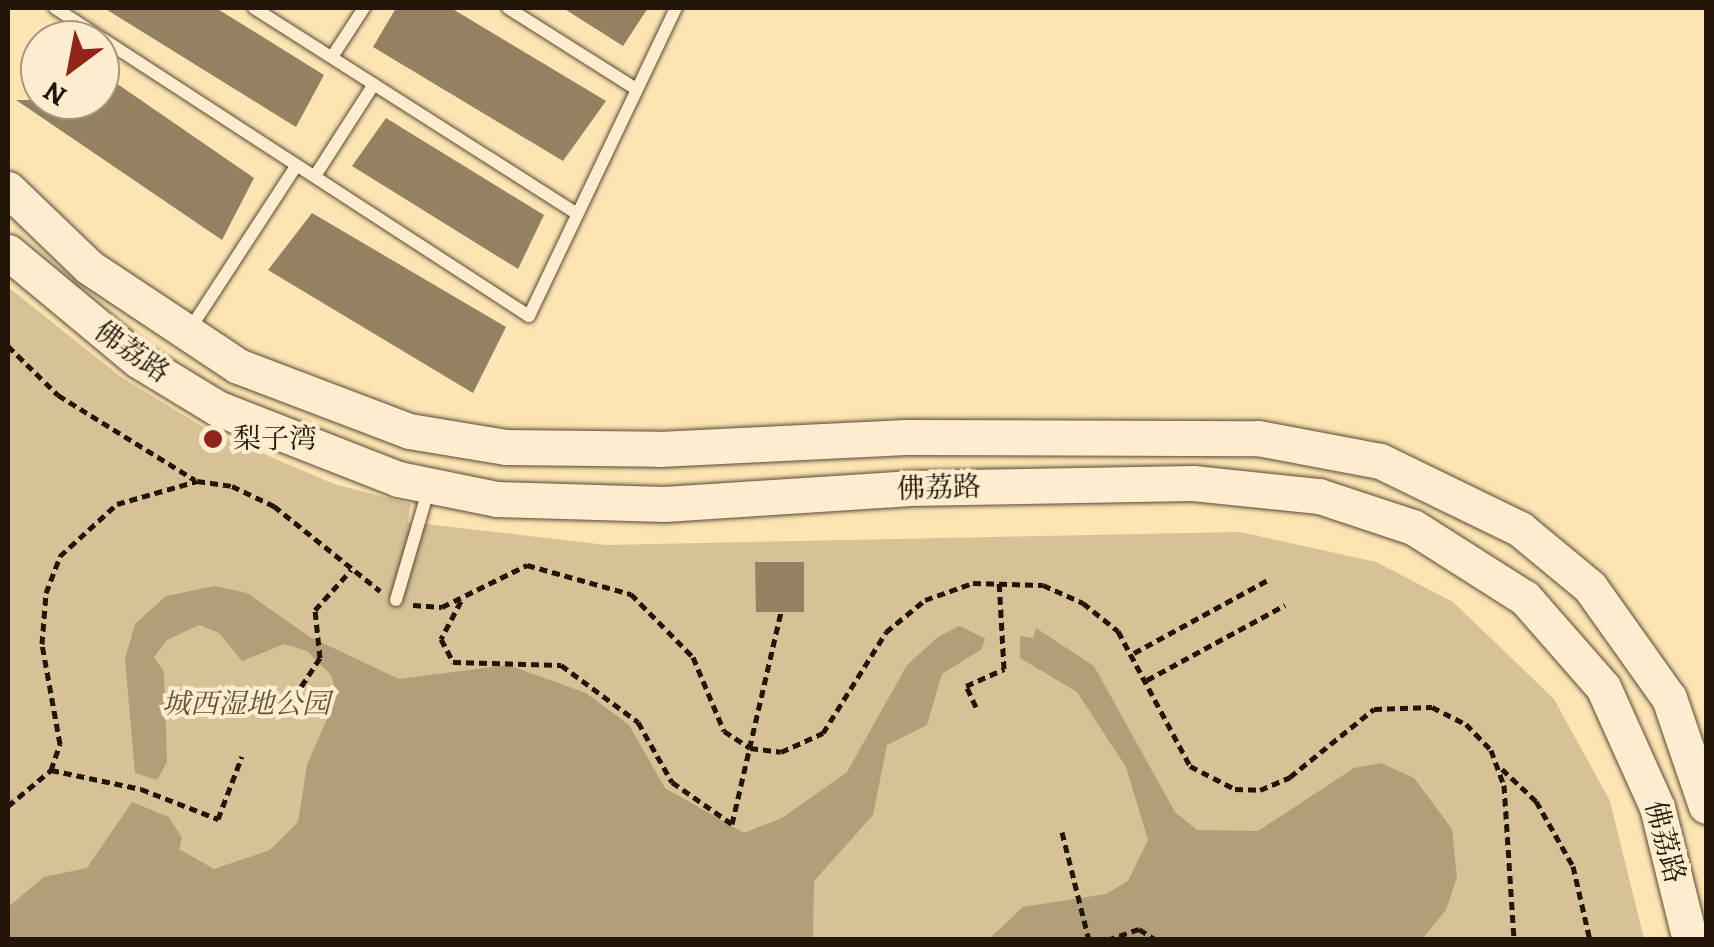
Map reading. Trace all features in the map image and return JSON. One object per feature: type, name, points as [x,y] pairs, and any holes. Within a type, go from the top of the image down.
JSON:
[{"type":"main road","name":"佛荔路","points":[[8,189],[90,267],[187,334],[322,404],[409,431],[506,447],[1210,436],[1380,461],[1520,529],[1590,588],[1669,698],[1706,806]]},
{"type":"main road","name":"佛荔路","points":[[8,252],[138,360],[217,408],[308,449],[430,486],[496,499],[664,504],[909,488],[1193,483],[1274,487],[1359,506],[1493,572],[1579,654],[1641,761],[1690,940]]},
{"type":"lane","points":[[55,8],[529,316],[633,87],[676,8]]},
{"type":"lane","points":[[254,8],[576,214]]},
{"type":"lane","points":[[332,57],[364,8]]},
{"type":"lane","points":[[508,8],[633,87]]},
{"type":"lane","points":[[314,176],[374,84]]},
{"type":"lane","points":[[187,334],[297,165]]},
{"type":"lane","points":[[396,600],[430,486]]},
{"type":"path","points":[[8,346],[58,395],[196,481],[274,506],[396,600],[426,608],[463,598],[527,564],[632,594],[670,625],[693,657],[715,718],[750,748],[781,752],[811,742],[904,614],[948,590],[999,580],[1042,585],[1084,603],[1134,653],[1190,766],[1235,788],[1260,790],[1290,778],[1357,718],[1394,705],[1450,714],[1480,736],[1500,767],[1536,802],[1573,866],[1590,940]]},
{"type":"path","points":[[8,806],[51,770],[58,708],[42,644],[60,556],[118,504],[196,481]]},
{"type":"path","points":[[287,708],[320,658],[315,610],[352,569]]},
{"type":"path","points":[[1134,653],[1270,579]]},
{"type":"path","points":[[976,707],[966,686],[1004,669],[999,580]]},
{"type":"path","points":[[463,598],[441,639],[452,662],[561,665],[638,722],[672,782],[732,824],[781,612]]},
{"type":"path","points":[[1146,680],[1285,606]]},
{"type":"path","points":[[51,770],[141,789],[218,819],[242,756]]},
{"type":"path","points":[[1500,767],[1514,940]]},
{"type":"path","points":[[1062,832],[1089,940]]},
{"type":"path","points":[[1107,940],[1139,929],[1156,940]]},
{"type":"green space","name":"城西湿地公园","points":[[8,287],[121,377],[208,430],[334,484],[411,504],[408,522],[606,545],[1240,532],[1376,562],[1453,602],[1554,699],[1610,801],[1644,939],[8,939]]},
{"type":"shaded area","points":[[215,586],[247,593],[310,637],[399,679],[508,665],[586,693],[629,725],[665,788],[744,833],[782,818],[847,772],[907,665],[938,637],[959,626],[985,638],[982,649],[942,674],[927,725],[887,745],[873,815],[814,881],[813,939],[8,939],[8,907],[44,877],[87,868],[132,802],[169,817],[182,838],[179,849],[214,869],[270,850],[298,822],[307,765],[337,696],[331,675],[307,651],[284,644],[242,661],[219,633],[199,625],[167,640],[154,657],[164,672],[167,762],[157,780],[135,773],[125,659],[135,624],[166,596]]},
{"type":"shaded area","points":[[1036,628],[1094,666],[1175,812],[1197,830],[1258,831],[1354,768],[1381,763],[1414,778],[1452,829],[1457,877],[1446,910],[1422,939],[989,939],[1023,907],[1106,894],[1128,881],[1148,840],[1126,767],[1077,692],[1020,658],[1020,636],[1033,638]]},
{"type":"building","points":[[104,8],[216,8],[324,75],[296,127]]},
{"type":"building","points":[[396,8],[451,8],[606,101],[563,161],[373,47]]},
{"type":"building","points":[[563,8],[648,8],[623,46]]},
{"type":"building","points":[[120,86],[254,178],[222,240],[45,120],[120,120]]},
{"type":"building","points":[[386,118],[544,215],[518,269],[352,166]]},
{"type":"building","points":[[312,213],[506,327],[473,393],[268,270]]},
{"type":"building","points":[[755,562],[804,562],[804,612],[756,612]]},
{"type":"place","name":"梨子湾","points":[[213,439]]}]
